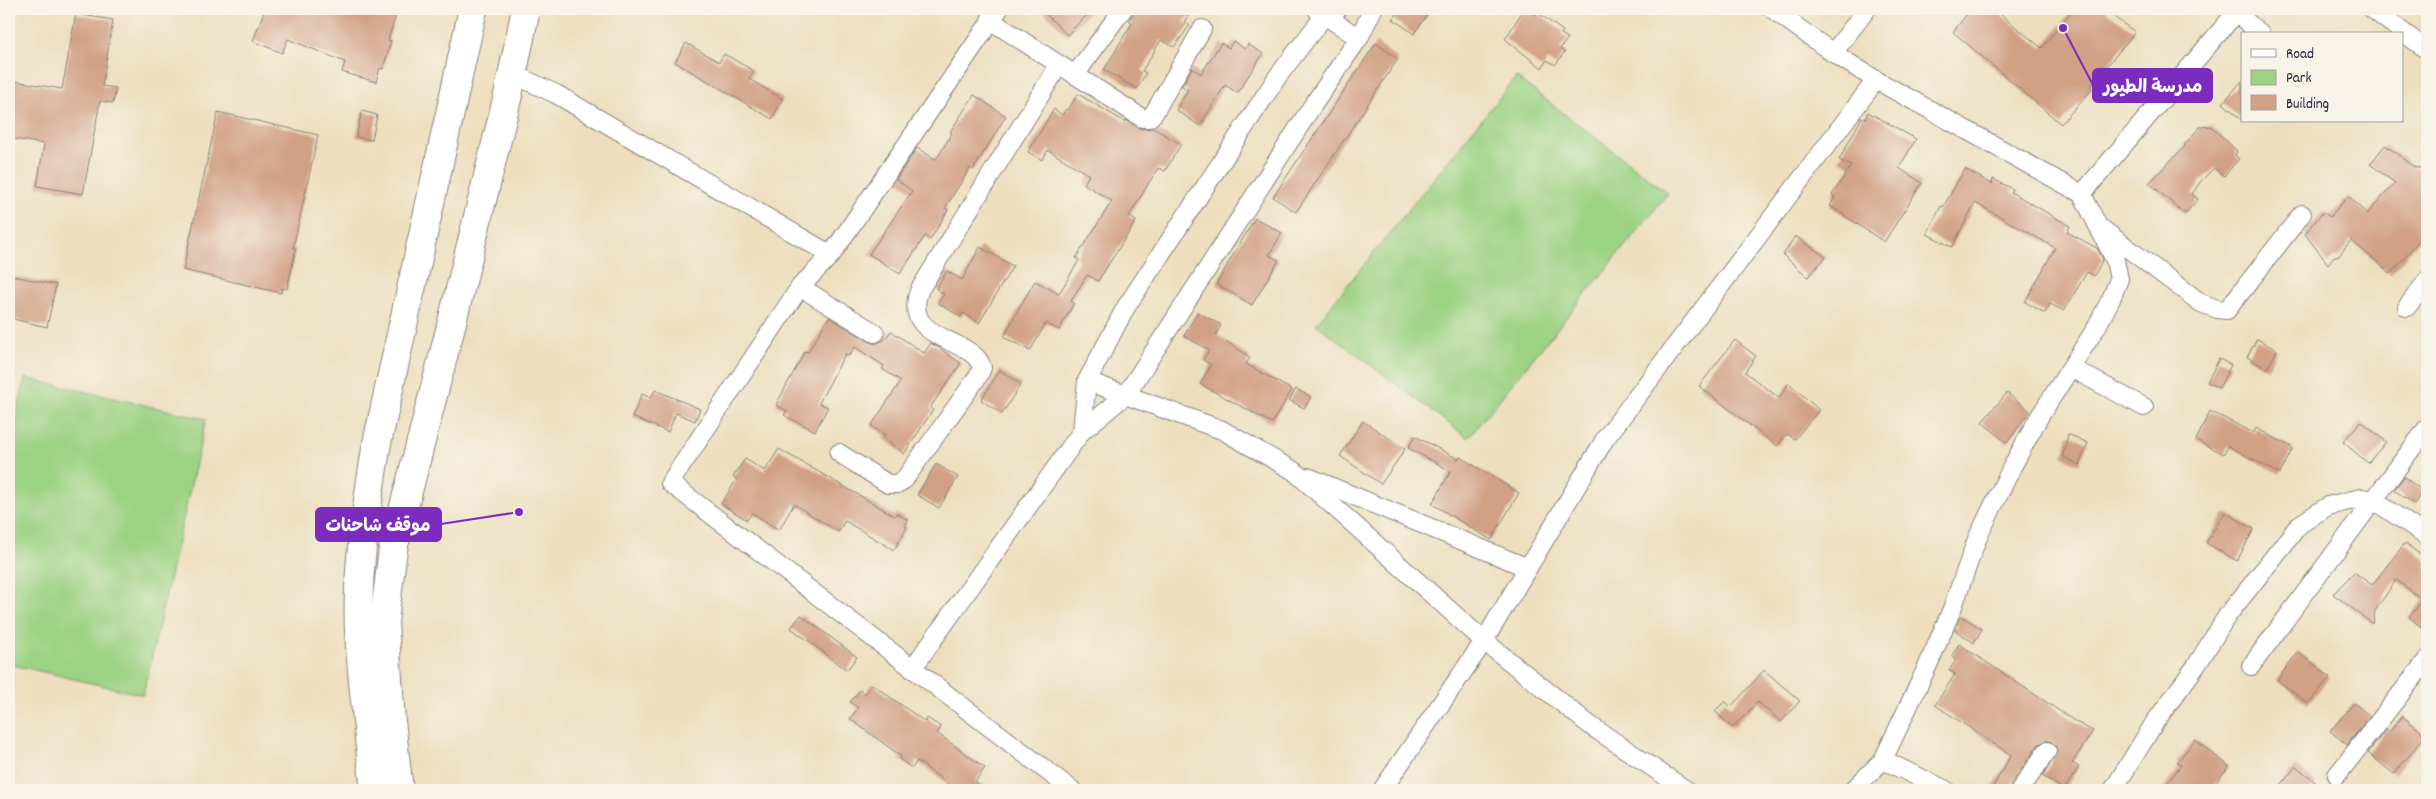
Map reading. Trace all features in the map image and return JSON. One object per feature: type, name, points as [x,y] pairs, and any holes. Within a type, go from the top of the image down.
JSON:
[{"type":"highway","points":[[375,790],[359,630],[360,569],[369,491],[377,443],[473,9]]},
{"type":"highway","points":[[399,790],[391,721],[384,622],[392,549],[450,330],[513,74],[526,9]]},
{"type":"street","points":[[1075,75],[1124,9]]},
{"type":"street","points":[[912,670],[1082,431],[1126,395],[1313,105],[1359,38],[1373,9]]},
{"type":"street","points":[[1772,9],[1833,53],[1876,80],[2082,194],[2096,225],[2109,245],[2115,260],[2119,279],[2096,328],[2023,444],[1977,539],[1952,609],[1883,760],[1853,790]]},
{"type":"street","points":[[1833,53],[1868,9]]},
{"type":"street","points":[[1082,431],[1087,381],[1126,307],[1278,76],[1326,11],[1359,38]]},
{"type":"street","points":[[2082,194],[2237,11],[2259,32]]},
{"type":"street","points":[[2379,11],[2427,50]]},
{"type":"street","points":[[1072,790],[670,484],[800,287],[832,255],[934,107],[995,14],[1059,65],[1142,118],[1149,118],[1163,98],[1202,29]]},
{"type":"street","points":[[839,453],[888,484],[897,484],[904,480],[979,375],[982,368],[977,357],[942,338],[920,320],[915,307],[916,299],[920,289],[1059,65]]},
{"type":"street","points":[[513,74],[556,94],[832,255]]},
{"type":"street","points":[[1382,790],[1484,640],[1605,439],[1876,80]]},
{"type":"street","points":[[2096,225],[2201,303],[2216,310],[2227,310],[2302,214]]},
{"type":"street","points":[[2407,307],[2427,281]]},
{"type":"street","points":[[800,287],[875,333]]},
{"type":"street","points":[[2071,368],[2144,407]]},
{"type":"street","points":[[1087,381],[1222,430],[1294,471],[1528,568]]},
{"type":"street","points":[[2251,666],[2427,428]]},
{"type":"street","points":[[1294,471],[1484,640],[1591,726],[1686,790]]},
{"type":"street","points":[[2113,790],[2155,722],[2196,666],[2227,616],[2299,525],[2328,506],[2361,498],[2373,500],[2427,536]]},
{"type":"street","points":[[2337,775],[2427,660]]},
{"type":"street","points":[[2020,790],[2047,751]]},
{"type":"street","points":[[1883,760],[1946,790]]},
{"type":"green space","points":[[1516,77],[1668,193],[1468,438],[1316,324]]},
{"type":"green space","points":[[25,378],[206,419],[143,695],[9,664],[9,450]]},
{"type":"building","points":[[265,9],[398,9],[388,40],[391,41],[383,69],[380,68],[376,82],[342,72],[345,62],[288,39],[282,53],[253,41]]},
{"type":"building","points":[[1041,9],[1093,9],[1067,35]]},
{"type":"building","points":[[1137,9],[1193,9],[1184,22],[1190,25],[1174,47],[1161,40],[1142,71],[1146,73],[1137,89],[1104,70],[1132,23],[1129,20]]},
{"type":"building","points":[[1400,9],[1431,9],[1414,34],[1393,19]]},
{"type":"building","points":[[1524,9],[1535,15],[1537,12],[1563,31],[1561,34],[1568,38],[1560,49],[1565,52],[1555,65],[1547,60],[1542,68],[1505,39]]},
{"type":"building","points":[[1971,9],[2006,9],[2001,15],[2042,48],[2073,9],[2103,9],[2135,32],[2090,87],[2092,89],[2061,124],[1953,32]]},
{"type":"building","points":[[76,14],[113,20],[102,86],[116,88],[113,103],[100,101],[83,194],[37,186],[44,144],[9,138],[9,80],[62,89]]},
{"type":"building","points":[[1233,41],[1245,49],[1248,44],[1263,54],[1237,93],[1225,85],[1200,126],[1176,110],[1188,90],[1182,86],[1192,68],[1201,74],[1221,43],[1229,48]]},
{"type":"building","points":[[686,43],[719,62],[724,54],[754,71],[749,79],[783,99],[772,119],[675,62]]},
{"type":"building","points":[[1376,43],[1398,59],[1296,212],[1273,197]]},
{"type":"building","points":[[2241,82],[2241,119],[2223,103]]},
{"type":"building","points":[[1078,94],[1125,122],[1126,120],[1141,129],[1153,128],[1181,144],[1165,171],[1158,168],[1129,216],[1136,221],[1098,281],[1087,275],[1071,301],[1074,303],[1059,330],[1046,323],[1030,351],[1004,337],[1019,308],[1035,281],[1059,294],[1079,260],[1076,258],[1112,201],[1084,184],[1089,175],[1048,150],[1042,160],[1028,152],[1054,109],[1062,115],[1066,109],[1068,110]]},
{"type":"building","points":[[974,95],[1006,116],[973,170],[970,168],[945,208],[948,210],[930,240],[925,236],[900,274],[869,254],[912,191],[896,179],[917,148],[935,159],[937,158],[952,133],[950,132]]},
{"type":"building","points":[[362,111],[377,115],[372,140],[356,137]]},
{"type":"building","points":[[218,112],[318,135],[293,248],[296,248],[287,289],[282,288],[281,293],[183,270]]},
{"type":"building","points":[[1868,112],[1916,139],[1899,168],[1922,183],[1884,242],[1830,206],[1835,197],[1832,195],[1851,166],[1839,160],[1862,117],[1865,119]]},
{"type":"building","points":[[2211,126],[2237,151],[2235,155],[2239,159],[2224,176],[2214,168],[2201,181],[2192,194],[2198,199],[2185,214],[2149,183],[2185,146],[2200,127]]},
{"type":"building","points":[[2385,145],[2416,168],[2427,167],[2427,231],[2391,274],[2351,240],[2338,257],[2334,256],[2328,264],[2305,234],[2323,212],[2330,217],[2348,196],[2367,214],[2395,183],[2370,164]]},
{"type":"building","points":[[1965,169],[1992,184],[1993,179],[2013,189],[2011,192],[2070,226],[2067,232],[2097,248],[2103,259],[2094,276],[2087,272],[2064,311],[2050,304],[2045,313],[2025,302],[2055,248],[2024,230],[1975,203],[1952,247],[1927,234],[1941,206],[1943,207]]},
{"type":"building","points":[[1255,218],[1282,233],[1269,255],[1279,260],[1252,305],[1216,284]]},
{"type":"building","points":[[1795,236],[1826,257],[1808,277],[1783,255]]},
{"type":"building","points":[[980,247],[1013,266],[979,323],[963,313],[961,317],[938,303],[944,294],[936,289],[947,271],[962,280]]},
{"type":"building","points":[[9,275],[56,285],[47,327],[9,318]]},
{"type":"building","points":[[1197,312],[1221,325],[1216,335],[1250,357],[1246,364],[1292,390],[1272,423],[1200,384],[1211,365],[1203,360],[1209,350],[1184,336]]},
{"type":"building","points":[[829,317],[875,344],[884,340],[891,331],[924,353],[931,343],[961,363],[930,408],[933,410],[904,454],[883,438],[885,435],[871,426],[901,381],[882,369],[884,366],[855,347],[849,356],[845,354],[819,403],[828,407],[815,431],[784,415],[787,411],[776,405],[805,351],[808,352]]},
{"type":"building","points":[[2257,339],[2277,350],[2267,369],[2247,357]]},
{"type":"building","points":[[1735,340],[1756,356],[1745,372],[1779,398],[1789,383],[1819,410],[1795,439],[1787,434],[1777,446],[1699,386]]},
{"type":"building","points":[[2219,359],[2231,365],[2219,388],[2207,382]]},
{"type":"building","points":[[1000,370],[1021,384],[1002,414],[981,400]]},
{"type":"building","points":[[1296,389],[1311,397],[1304,408],[1289,400]]},
{"type":"building","points":[[655,390],[700,409],[695,421],[676,413],[668,432],[632,417],[642,394],[651,398]]},
{"type":"building","points":[[2007,393],[2030,411],[2007,443],[1982,422]]},
{"type":"building","points":[[2210,411],[2254,433],[2256,428],[2293,448],[2280,474],[2228,446],[2224,454],[2196,440]]},
{"type":"building","points":[[1363,421],[1405,449],[1381,484],[1340,456]]},
{"type":"building","points":[[2361,421],[2386,442],[2368,463],[2343,442]]},
{"type":"building","points":[[2068,434],[2088,443],[2079,465],[2062,456]]},
{"type":"building","points":[[1415,436],[1458,459],[1460,457],[1519,493],[1491,540],[1432,504],[1451,471],[1408,448]]},
{"type":"building","points":[[779,449],[895,516],[896,513],[908,520],[905,526],[907,527],[894,550],[845,521],[838,532],[794,504],[779,530],[752,513],[747,520],[721,504],[737,479],[733,477],[745,459],[765,471]]},
{"type":"building","points":[[936,464],[958,477],[939,508],[917,495]]},
{"type":"building","points":[[2404,477],[2423,491],[2414,504],[2394,490]]},
{"type":"building","points":[[2225,512],[2254,529],[2237,561],[2206,543]]},
{"type":"building","points":[[2405,543],[2427,560],[2427,632],[2409,617],[2423,600],[2396,580],[2375,611],[2373,624],[2333,594],[2354,572],[2372,585]]},
{"type":"building","points":[[801,615],[857,657],[847,670],[791,628]]},
{"type":"building","points":[[1961,616],[1982,629],[1974,643],[1955,630]]},
{"type":"building","points":[[1959,644],[2076,722],[2093,731],[2072,763],[2079,767],[2064,790],[2043,776],[2057,752],[2053,743],[2047,740],[2038,745],[2011,784],[2010,790],[1991,790],[2011,755],[1935,705],[1955,674],[1949,670],[1957,659],[1952,656]]},
{"type":"building","points":[[2298,652],[2330,677],[2308,704],[2277,680]]},
{"type":"building","points":[[1764,670],[1800,701],[1781,722],[1758,702],[1732,728],[1715,711],[1725,701],[1731,707]]},
{"type":"building","points":[[872,684],[925,722],[927,718],[941,727],[937,733],[985,768],[975,782],[987,790],[956,790],[917,761],[912,768],[899,759],[901,756],[850,719],[858,708],[850,702],[860,690],[865,694]]},
{"type":"building","points":[[2354,703],[2370,716],[2347,745],[2330,731]]},
{"type":"building","points":[[2402,716],[2426,735],[2394,774],[2368,753],[2386,729],[2389,732]]},
{"type":"building","points":[[2195,740],[2229,766],[2210,790],[2162,790],[2181,765],[2177,762]]},
{"type":"building","points":[[2296,766],[2316,783],[2310,790],[2277,790]]},
{"type":"place","name":"مدرسة الطيور","points":[[2063,28]]},
{"type":"place","name":"موقف شاحنات","points":[[519,512]]}]
